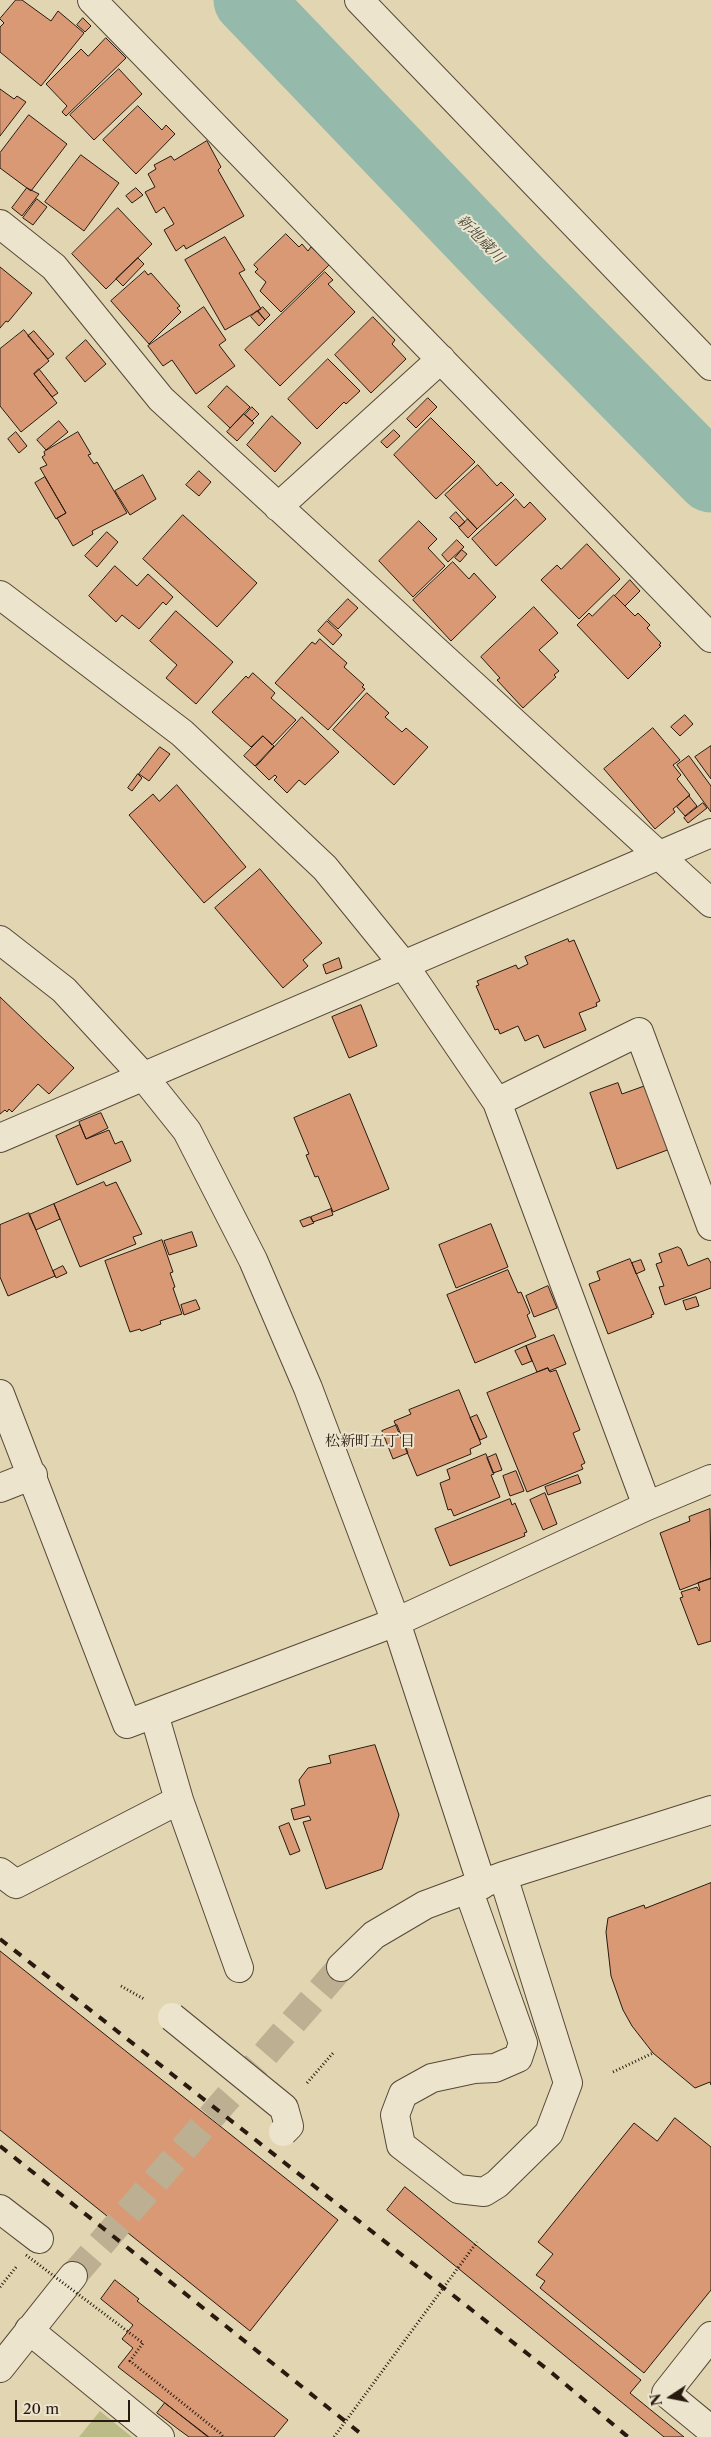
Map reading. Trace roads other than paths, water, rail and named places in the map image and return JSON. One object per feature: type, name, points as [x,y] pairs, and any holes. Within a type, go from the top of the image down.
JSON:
[{"type":"street","points":[[92,0],[711,638]]},
{"type":"street","points":[[359,0],[711,366]]},
{"type":"street","points":[[0,224],[54,267],[161,399],[711,903]]},
{"type":"street","points":[[278,507],[441,359]]},
{"type":"street","points":[[0,595],[182,732],[326,868],[403,964],[497,1102],[647,1506]]},
{"type":"street","points":[[0,1138],[711,833]]},
{"type":"street","points":[[0,940],[64,990],[143,1076],[187,1131],[254,1260],[308,1388],[396,1622],[485,1883],[568,2083],[549,2133],[497,2184],[484,2192],[458,2189],[401,2146],[395,2115],[403,2094],[432,2078],[474,2069],[496,2068],[518,2058],[523,2043],[485,1883]]},
{"type":"street","points":[[497,1102],[639,1032],[711,1226]]},
{"type":"street","points":[[0,1394],[33,1475],[127,1724],[396,1622],[647,1506],[711,1479]]},
{"type":"street","points":[[0,1488],[33,1475]]},
{"type":"street","points":[[154,1714],[179,1800],[239,1968]]},
{"type":"street","points":[[0,1872],[16,1884],[179,1800]]},
{"type":"street","points":[[341,1967],[374,1935],[425,1906],[485,1883],[711,1810]]},
{"type":"street","points":[[172,2017],[284,2120]]},
{"type":"street","points":[[0,2209],[32,2247]]},
{"type":"street","points":[[0,2368],[73,2276]]},
{"type":"street","points":[[29,2330],[160,2437]]},
{"type":"street","points":[[711,2336],[666,2393],[711,2430]]},
{"type":"waterway","name":"新地蔵川","points":[[248,0],[515,279],[711,478]]},
{"type":"tunnel","points":[[73,2276],[341,1967]]},
{"type":"railway","points":[[0,1939],[552,2373],[628,2437]]},
{"type":"railway","points":[[0,2146],[365,2437]]},
{"type":"district","name":"松新町五丁目","points":[[370,1442]]}]
